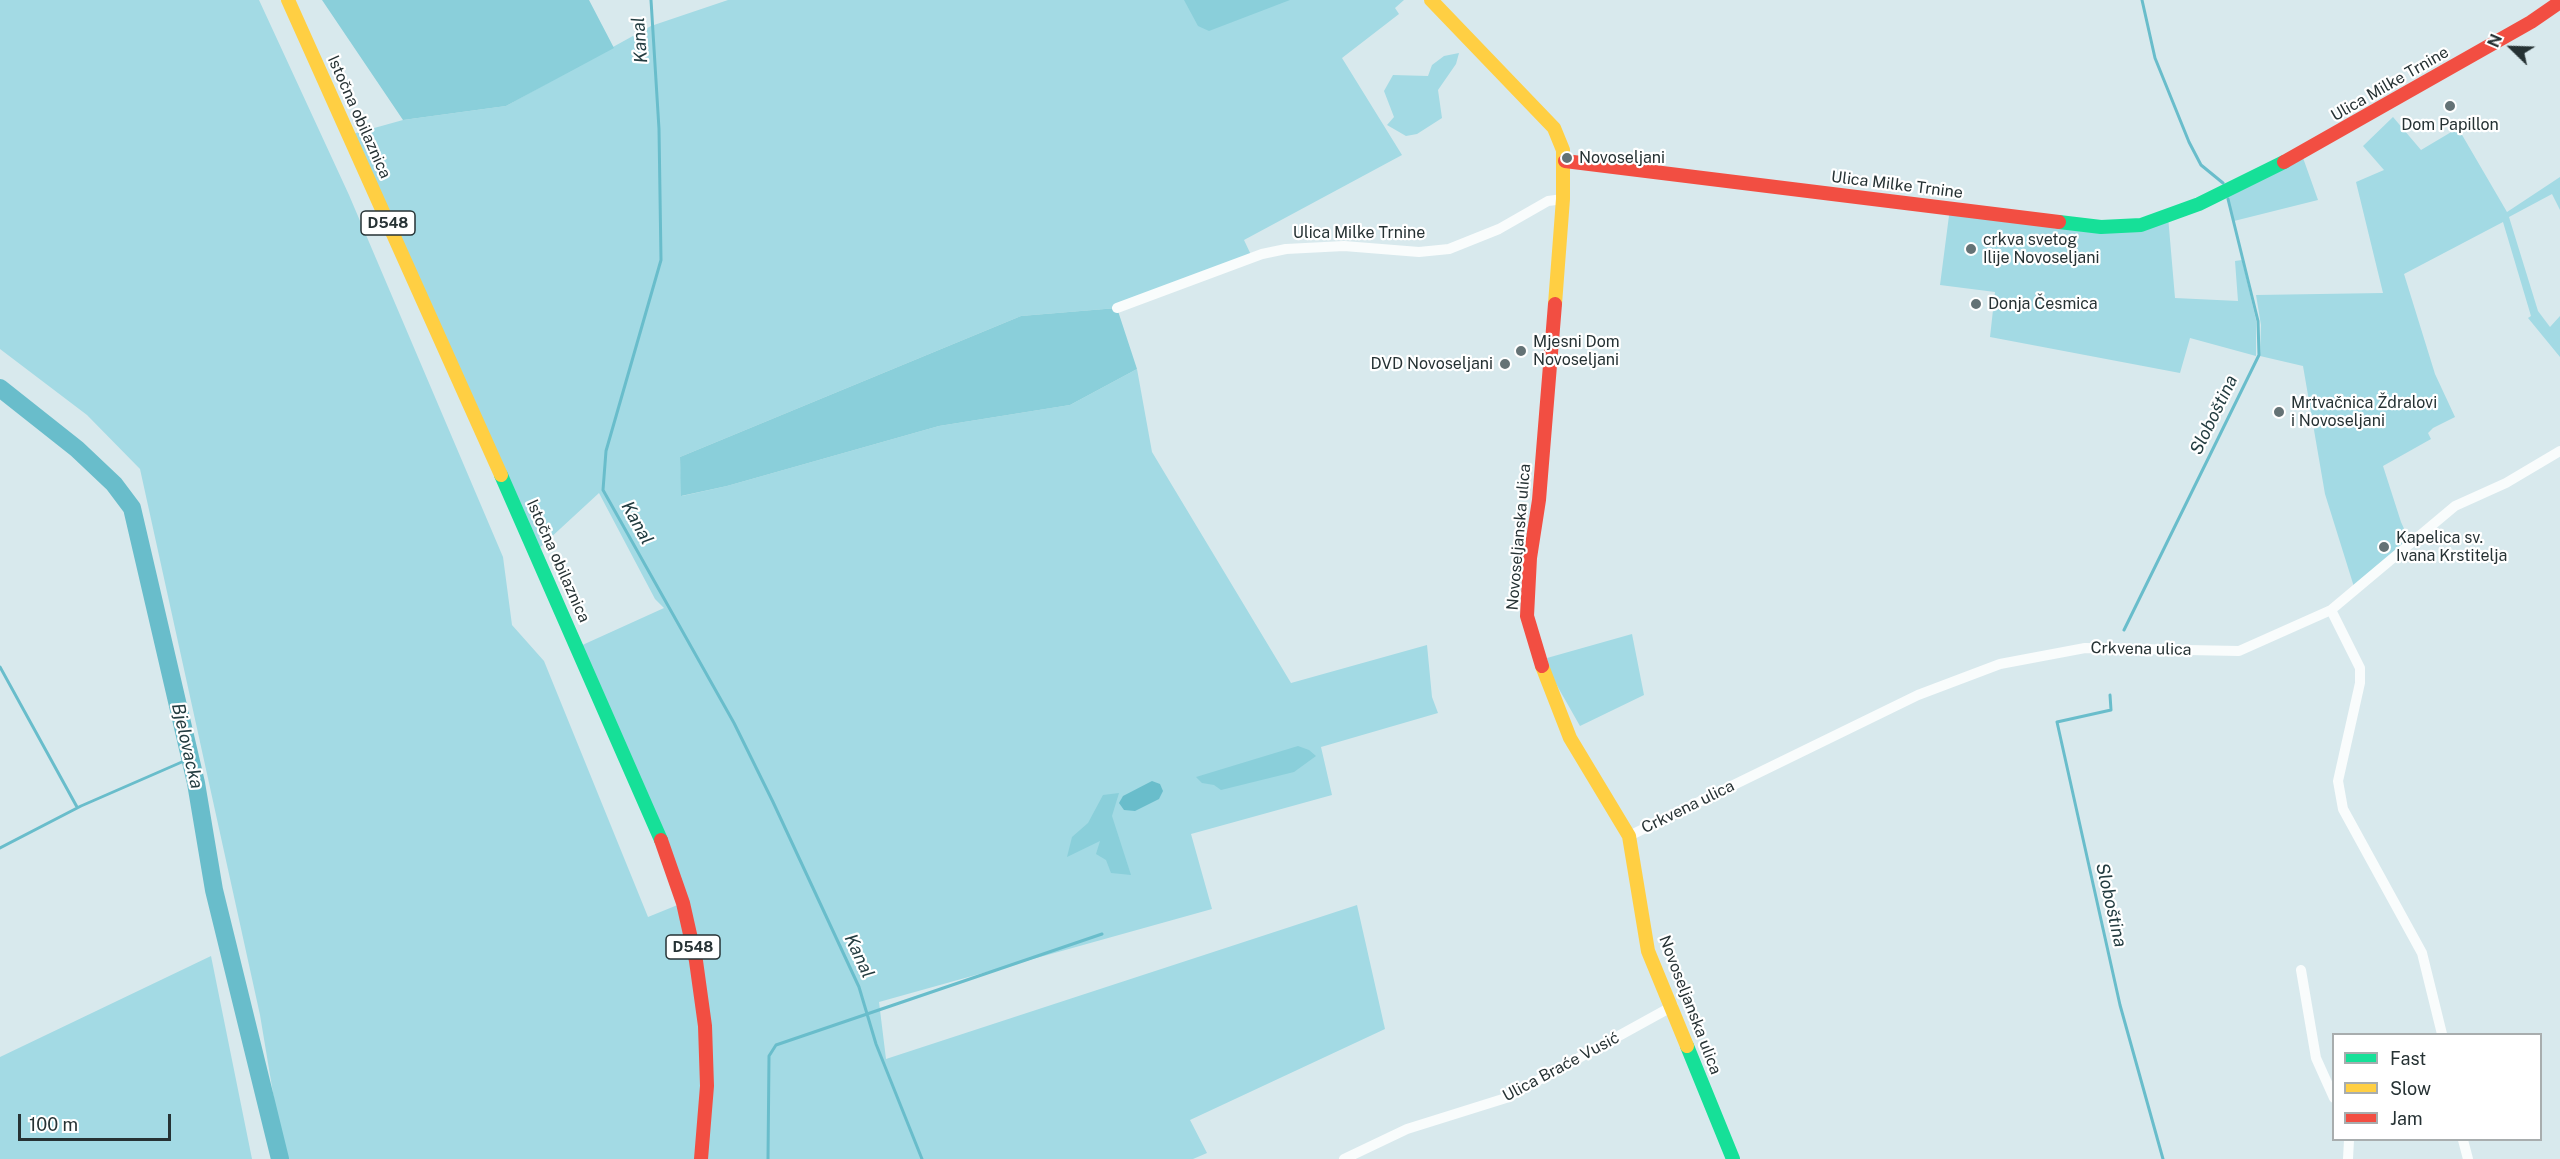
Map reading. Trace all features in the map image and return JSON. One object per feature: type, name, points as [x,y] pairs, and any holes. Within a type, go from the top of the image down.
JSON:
[{"type":"main road","name":"Istočna obilaznica","points":[[288,0],[578,647],[664,846],[694,952],[705,1026],[707,1086],[701,1159]]},
{"type":"main road","name":"Novoseljanska ulica","points":[[1431,0],[1554,128],[1565,161],[1539,500],[1530,558],[1527,616],[1541,664],[1570,738],[1629,836],[1648,951],[1673,1006],[1694,1067],[1733,1159]]},
{"type":"main road","name":"Ulica Milke Trnine","points":[[1565,161],[2101,226],[2141,225],[2226,191],[2301,154],[2531,22],[2560,2]]},
{"type":"street","name":"Ulica Milke Trnine","points":[[1117,309],[1262,254],[1286,249],[1344,246],[1419,252],[1449,249],[1499,229],[1548,201],[1563,199]]},
{"type":"street","name":"Crkvena ulica","points":[[1629,836],[1918,695],[2000,664],[2085,648],[2239,651],[2331,610],[2455,506],[2506,483],[2560,450]]},
{"type":"street","points":[[2331,610],[2360,668],[2360,683],[2338,781],[2343,809],[2422,953],[2442,1033]]},
{"type":"street","points":[[2301,970],[2316,1058],[2332,1094]]},
{"type":"street","name":"Ulica Braće Vusić","points":[[1344,1159],[1407,1129],[1506,1098],[1673,1006]]},
{"type":"street","points":[[2348,1159],[2349,1141]]},
{"type":"street","points":[[2463,1141],[2468,1159]]},
{"type":"shaded area","points":[[0,0],[259,0],[349,195],[503,557],[512,625],[544,661],[648,917],[680,904],[578,647],[664,608],[655,599],[599,493],[535,552],[349,135],[403,120],[506,106],[651,26],[728,0],[1404,0],[1395,8],[1399,14],[1342,58],[1402,155],[1244,240],[1252,257],[1117,308],[1021,316],[680,457],[682,496],[727,486],[939,426],[1070,405],[1137,369],[1152,452],[1291,683],[1427,645],[1432,697],[1438,713],[1321,747],[1332,795],[1191,834],[1212,909],[879,1002],[886,1059],[1357,905],[1385,1029],[1190,1120],[1207,1153],[1193,1159],[284,1159],[260,1015],[140,469],[87,415],[0,349]]},
{"type":"shaded area","points":[[322,0],[589,0],[614,48],[506,106],[403,120]]},
{"type":"shaded area","points":[[1184,0],[1290,0],[1209,31],[1198,26]]},
{"type":"shaded area","points":[[1459,53],[1456,64],[1438,90],[1442,118],[1417,134],[1406,136],[1387,125],[1394,117],[1384,91],[1393,75],[1428,76],[1432,65],[1444,56]]},
{"type":"shaded area","points":[[2393,117],[2421,150],[2458,128],[2507,212],[2560,177],[2560,210],[2552,194],[2509,217],[2538,311],[2550,327],[2560,316],[2560,357],[2528,318],[2531,316],[2503,222],[2404,274],[2435,374],[2455,417],[2433,428],[2428,433],[2431,439],[2383,466],[2401,522],[2411,544],[2355,590],[2325,494],[2303,366],[2260,356],[2261,325],[2256,295],[2383,293],[2356,182],[2384,170],[2363,146]]},
{"type":"shaded area","points":[[2302,155],[2318,200],[2234,221],[2226,192]]},
{"type":"shaded area","points":[[1950,208],[2101,227],[2168,216],[2175,298],[2238,301],[2235,261],[2242,260],[2256,320],[2256,356],[2190,338],[2180,373],[1990,337],[1995,292],[1940,285]]},
{"type":"shaded area","points":[[1117,308],[1137,369],[1070,405],[939,426],[727,486],[681,496],[680,457],[1021,316]]},
{"type":"shaded area","points":[[1632,634],[1644,695],[1580,726],[1551,675],[1547,658]]},
{"type":"shaded area","points":[[1298,746],[1309,750],[1316,756],[1294,772],[1221,790],[1214,785],[1202,783],[1196,777]]},
{"type":"shaded area","points":[[1152,781],[1160,784],[1163,791],[1159,799],[1135,811],[1124,810],[1119,803],[1123,796]]},
{"type":"shaded area","points":[[1119,793],[1112,816],[1131,875],[1111,873],[1106,860],[1096,854],[1100,841],[1067,857],[1072,837],[1088,823],[1103,795]]},
{"type":"shaded area","points":[[211,956],[252,1159],[0,1159],[0,1057]]},
{"type":"waterway","name":"Kanal","points":[[651,0],[659,129],[661,260],[606,451],[603,490],[734,723],[773,802],[859,987],[876,1044],[922,1159]]},
{"type":"waterway","name":"Sloboština","points":[[2142,0],[2155,58],[2189,142],[2201,165],[2223,183]]},
{"type":"waterway","name":"Sloboština","points":[[2124,630],[2259,355],[2258,321],[2228,199]]},
{"type":"waterway","name":"Bjelovacka","points":[[0,388],[77,449],[114,484],[132,508],[196,783],[214,890],[280,1159]]},
{"type":"waterway","points":[[0,667],[77,807]]},
{"type":"waterway","name":"Sloboština","points":[[2110,695],[2111,710],[2057,722],[2120,1005],[2163,1159]]},
{"type":"waterway","points":[[0,848],[81,806],[191,758]]},
{"type":"waterway","name":"Kanal","points":[[768,1159],[769,1056],[776,1045],[1102,934]]},
{"type":"traffic: fast","points":[[2059,222],[2101,227],[2141,225],[2199,204],[2284,162]]},
{"type":"traffic: fast","points":[[501,475],[661,840]]},
{"type":"traffic: fast","points":[[1687,1046],[1733,1159]]},
{"type":"traffic: slow","points":[[288,0],[501,475]]},
{"type":"traffic: slow","points":[[1431,0],[1554,128],[1563,150],[1563,199],[1555,304]]},
{"type":"traffic: slow","points":[[1542,666],[1570,738],[1629,836],[1648,951],[1687,1046]]},
{"type":"traffic: jam","points":[[2284,162],[2531,22],[2560,2]]},
{"type":"traffic: jam","points":[[1565,161],[2059,222]]},
{"type":"traffic: jam","points":[[1542,666],[1527,616],[1530,558],[1539,500],[1555,304]]},
{"type":"traffic: jam","points":[[661,840],[683,903],[696,961],[705,1026],[707,1086],[701,1159]]},
{"type":"place","name":"Dom Papillon","points":[[2450,106]]},
{"type":"place","name":"Novoseljani","points":[[1567,158]]},
{"type":"place","name":"crkva svetog Ilije Novoseljani","points":[[1971,249]]},
{"type":"place","name":"Donja Česmica","points":[[1976,304]]},
{"type":"place","name":"Mjesni Dom Novoseljani","points":[[1521,351]]},
{"type":"place","name":"DVD Novoseljani","points":[[1505,364]]},
{"type":"place","name":"Mrtvačnica Ždralovi i Novoseljani","points":[[2279,412]]},
{"type":"place","name":"Kapelica sv. Ivana Krstitelja","points":[[2384,547]]}]
